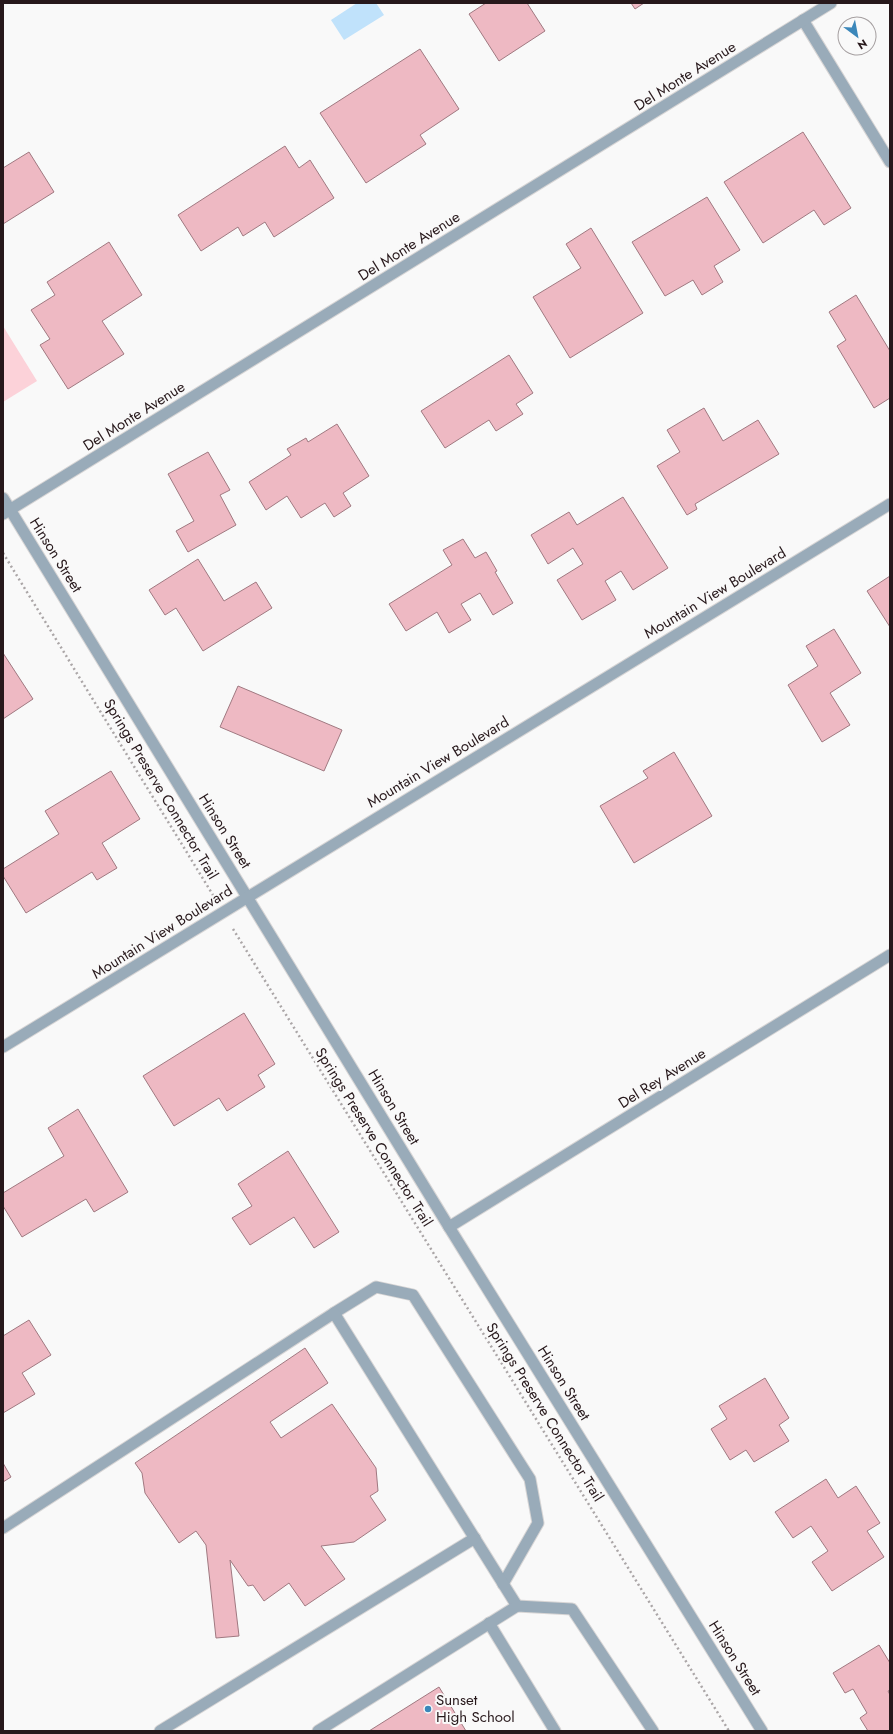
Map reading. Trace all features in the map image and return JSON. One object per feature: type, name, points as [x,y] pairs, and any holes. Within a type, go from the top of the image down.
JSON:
[{"type":"street","name":"Del Monte Avenue","points":[[7,512],[832,3]]},
{"type":"street","points":[[803,20],[890,162]]},
{"type":"street","name":"Hinson Street","points":[[3,498],[7,512],[248,896],[449,1227],[762,1731]]},
{"type":"street","name":"Mountain View Boulevard","points":[[3,1047],[890,504]]},
{"type":"street","name":"Del Rey Avenue","points":[[449,1227],[890,955]]},
{"type":"street","points":[[3,1528],[376,1287],[413,1295],[530,1479],[538,1523],[503,1584]]},
{"type":"street","points":[[334,1313],[517,1606]]},
{"type":"street","points":[[160,1731],[475,1538]]},
{"type":"street","points":[[318,1731],[517,1606],[572,1609],[653,1731]]},
{"type":"street","points":[[489,1623],[555,1731]]},
{"type":"path","name":"Springs Preserve Connector Trail","points":[[3,553],[255,965],[729,1731]]},
{"type":"shaded area","points":[[3,326],[37,381],[3,402]]},
{"type":"water","points":[[357,3],[376,3],[384,15],[344,40],[331,20]]},
{"type":"building","points":[[486,3],[527,3],[545,31],[499,61],[469,14]]},
{"type":"building","points":[[631,3],[644,3],[635,9]]},
{"type":"building","points":[[420,49],[459,109],[420,135],[426,144],[366,183],[320,113]]},
{"type":"building","points":[[803,132],[851,208],[824,225],[814,210],[763,243],[724,182]]},
{"type":"building","points":[[285,146],[299,168],[310,160],[334,198],[274,237],[265,222],[243,236],[238,227],[201,251],[178,215]]},
{"type":"building","points":[[29,152],[54,192],[3,224],[3,168]]},
{"type":"building","points":[[707,197],[740,250],[714,266],[723,282],[702,295],[693,280],[665,296],[632,242]]},
{"type":"building","points":[[591,228],[643,313],[570,358],[533,297],[581,268],[566,244]]},
{"type":"building","points":[[109,242],[142,295],[102,321],[124,354],[68,389],[40,345],[50,339],[31,310],[55,295],[47,282]]},
{"type":"building","points":[[856,295],[890,351],[890,398],[874,408],[837,346],[846,340],[829,312]]},
{"type":"building","points":[[509,355],[533,393],[516,404],[523,414],[496,431],[489,420],[445,448],[421,411]]},
{"type":"building","points":[[704,408],[723,441],[758,420],[779,454],[695,504],[697,509],[687,515],[657,466],[680,452],[667,430]]},
{"type":"building","points":[[337,424],[369,476],[343,493],[351,506],[334,517],[325,503],[301,518],[287,496],[266,510],[249,482],[291,455],[287,449],[306,438],[308,442]]},
{"type":"building","points":[[208,452],[230,490],[220,495],[236,525],[188,552],[176,531],[194,521],[168,474]]},
{"type":"building","points":[[623,497],[668,568],[633,590],[621,571],[605,581],[616,600],[582,620],[557,580],[583,564],[573,548],[548,564],[531,535],[569,512],[577,525]]},
{"type":"building","points":[[463,539],[475,558],[486,552],[497,571],[495,572],[513,603],[493,615],[480,593],[461,604],[471,620],[449,633],[437,612],[406,631],[389,604],[452,565],[443,550]]},
{"type":"building","points":[[198,559],[224,601],[256,582],[272,608],[203,651],[176,608],[165,615],[149,590]]},
{"type":"building","points":[[890,576],[890,627],[867,591]]},
{"type":"building","points":[[834,629],[861,673],[830,693],[850,725],[822,742],[788,685],[818,666],[806,646]]},
{"type":"building","points":[[3,653],[33,699],[3,719]]},
{"type":"building","points":[[238,686],[342,730],[324,771],[220,727]]},
{"type":"building","points":[[674,752],[712,816],[634,863],[600,806],[648,778],[643,771]]},
{"type":"building","points":[[111,771],[140,819],[102,843],[117,868],[97,880],[92,872],[26,913],[3,876],[3,869],[59,834],[45,811]]},
{"type":"building","points":[[244,1013],[275,1064],[258,1075],[265,1087],[227,1111],[219,1098],[174,1126],[143,1076]]},
{"type":"building","points":[[78,1109],[128,1192],[94,1212],[86,1199],[22,1237],[3,1206],[3,1193],[64,1156],[48,1128]]},
{"type":"building","points":[[288,1151],[339,1232],[314,1248],[294,1217],[250,1245],[232,1218],[252,1206],[238,1184]]},
{"type":"building","points":[[29,1320],[51,1355],[22,1373],[35,1394],[3,1413],[3,1336]]},
{"type":"building","points":[[305,1348],[328,1383],[270,1422],[281,1438],[332,1404],[376,1468],[378,1491],[370,1496],[386,1520],[354,1542],[321,1546],[345,1579],[305,1606],[289,1583],[264,1601],[253,1585],[248,1586],[230,1560],[239,1636],[216,1638],[206,1545],[196,1531],[179,1543],[145,1493],[142,1473],[135,1463]]},
{"type":"building","points":[[765,1378],[789,1418],[779,1425],[789,1441],[754,1462],[746,1450],[730,1460],[711,1429],[727,1419],[719,1406]]},
{"type":"building","points":[[3,1463],[11,1477],[3,1482]]},
{"type":"building","points":[[826,1479],[838,1498],[856,1486],[880,1523],[867,1531],[884,1557],[832,1591],[812,1562],[828,1551],[811,1526],[793,1538],[775,1512]]},
{"type":"building","points":[[879,1645],[890,1663],[890,1690],[888,1691],[890,1695],[890,1731],[868,1731],[860,1718],[867,1713],[853,1689],[845,1693],[833,1673]]},
{"type":"building","name":"Sunset High School","points":[[439,1687],[466,1731],[369,1731]]},
{"type":"place","name":"Sunset High School","points":[[428,1709]]}]
